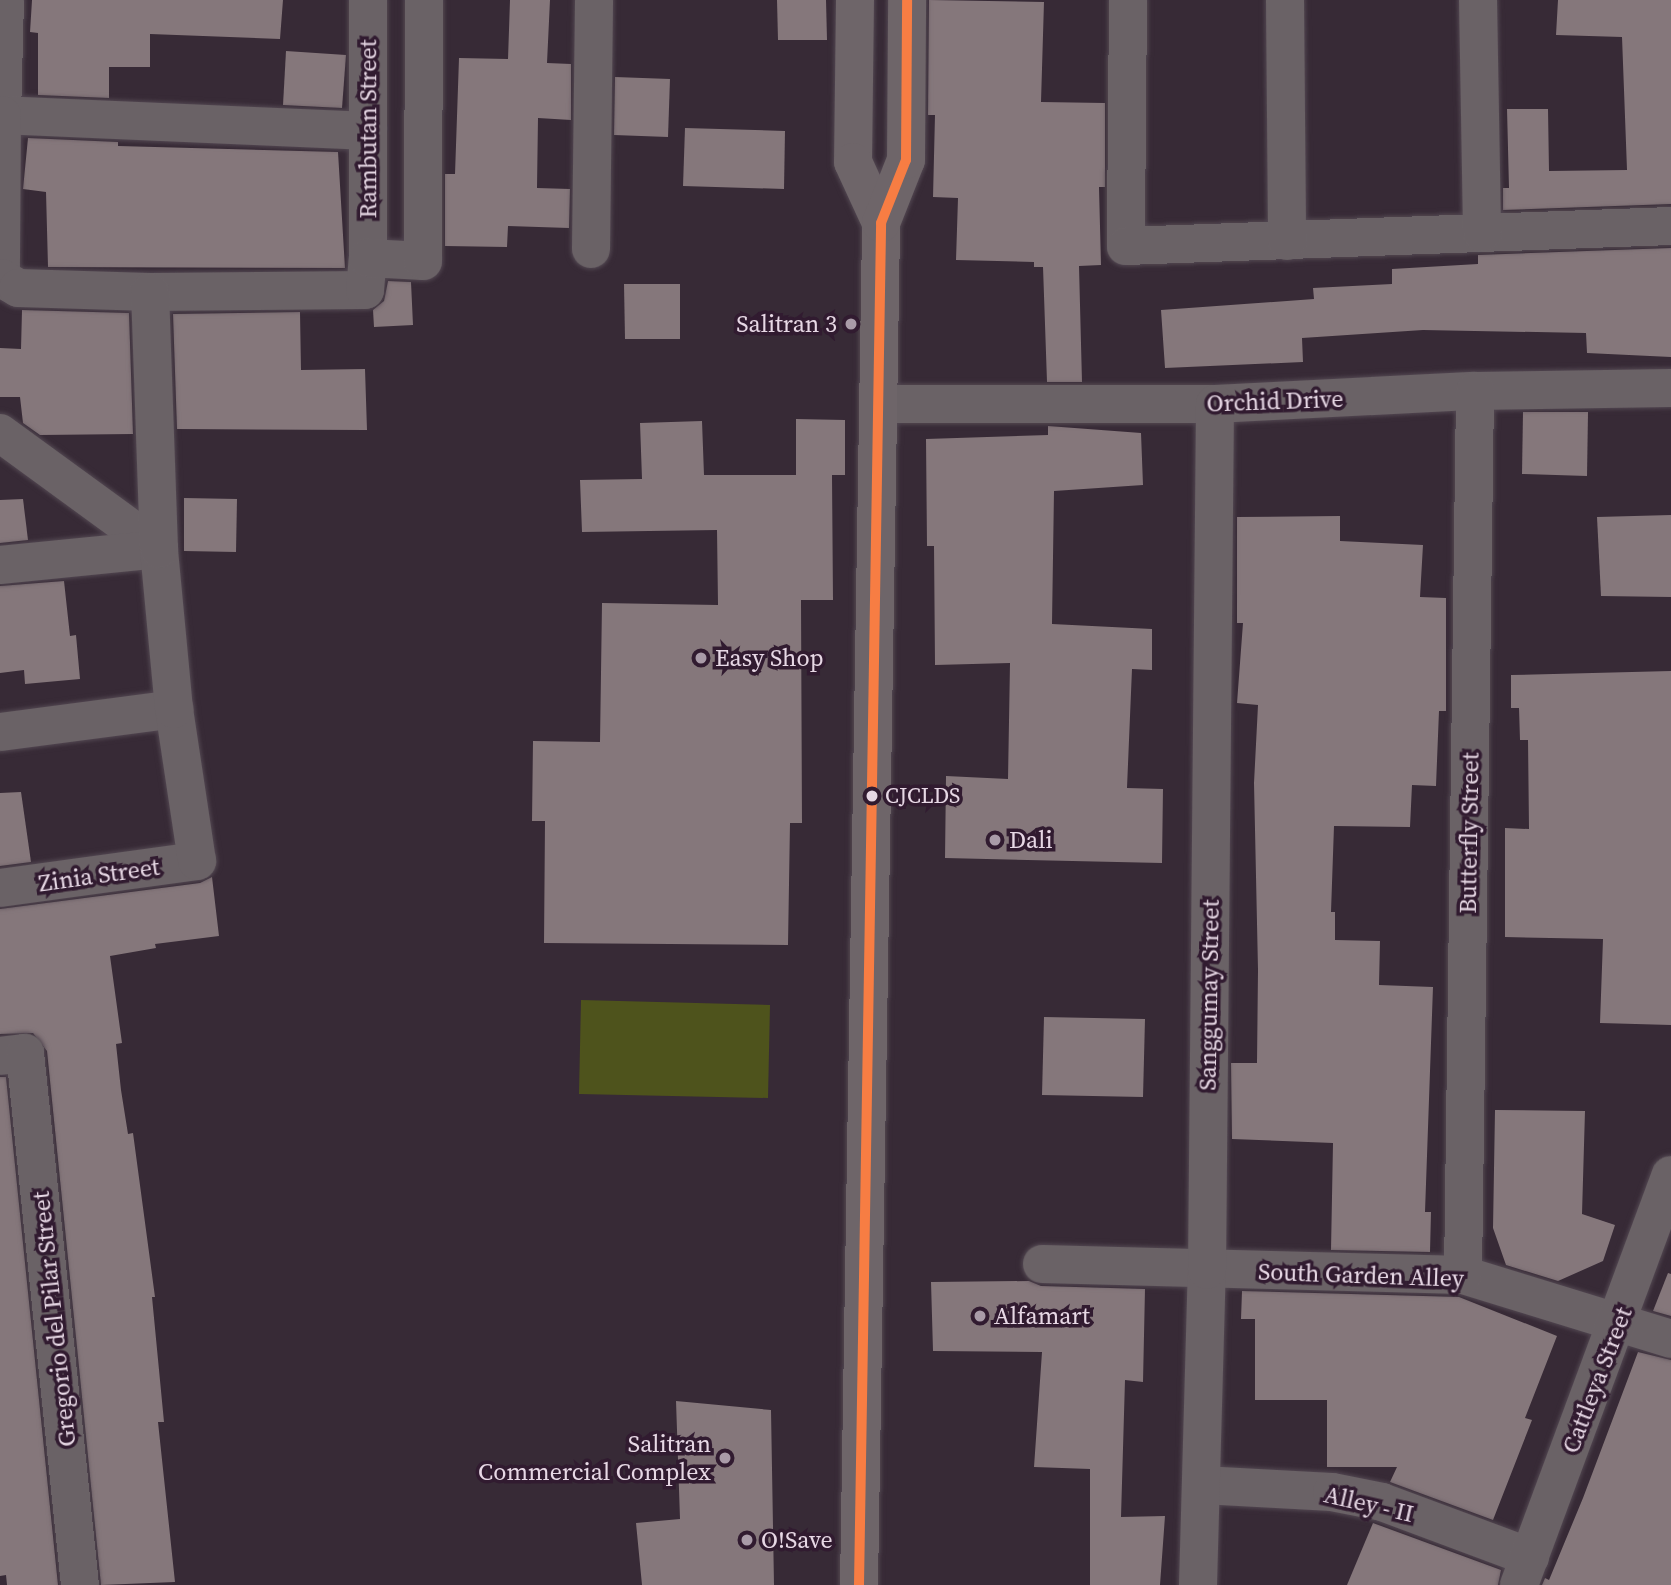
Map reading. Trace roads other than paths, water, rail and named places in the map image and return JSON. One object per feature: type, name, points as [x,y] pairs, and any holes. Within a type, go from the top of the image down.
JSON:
[{"type":"main road","points":[[855,0],[853,162],[881,223]]},
{"type":"main road","points":[[859,1585],[881,223],[906,160],[907,0]]},
{"type":"street","points":[[0,732],[174,709],[159,549],[150,292],[18,288],[1,278],[5,0]]},
{"type":"street","name":"Rambutan Street","points":[[150,292],[365,290],[368,258],[368,0]]},
{"type":"street","points":[[368,258],[423,261],[424,0]]},
{"type":"street","points":[[591,249],[594,0]]},
{"type":"street","points":[[1128,0],[1126,246],[1671,226]]},
{"type":"street","points":[[1285,0],[1287,241]]},
{"type":"street","points":[[1478,0],[1482,233]]},
{"type":"street","points":[[2,115],[368,131]]},
{"type":"street","name":"Orchid Drive","points":[[879,404],[1215,404],[1475,391],[1671,388]]},
{"type":"street","name":"Butterfly Street","points":[[1463,1275],[1475,391]]},
{"type":"street","name":"Sanggumay Street","points":[[1198,1585],[1207,1270],[1215,404]]},
{"type":"street","points":[[0,433],[159,549]]},
{"type":"street","points":[[0,565],[159,549]]},
{"type":"street","name":"Zinia Street","points":[[0,888],[197,861],[174,709]]},
{"type":"street","name":"Gregorio del Pilar Street","points":[[12,1054],[80,1585]]},
{"type":"street","name":"Cattleya Street","points":[[1524,1571],[1620,1320],[1671,1175]]},
{"type":"street","name":"South Garden Alley","points":[[1042,1264],[1463,1275],[1620,1320],[1671,1339]]},
{"type":"street","name":"Alley - II","points":[[1202,1485],[1332,1492],[1382,1502],[1524,1571]]},
{"type":"place","name":"Salitran 3","points":[[851,324]]},
{"type":"place","name":"Easy Shop","points":[[701,658]]},
{"type":"place","name":"CJCLDS","points":[[872,796]]},
{"type":"place","name":"Dali","points":[[995,840]]},
{"type":"place","name":"Alfamart","points":[[980,1316]]},
{"type":"place","name":"Salitran Commercial Complex","points":[[725,1458]]},
{"type":"place","name":"O!Save","points":[[747,1540]]}]
